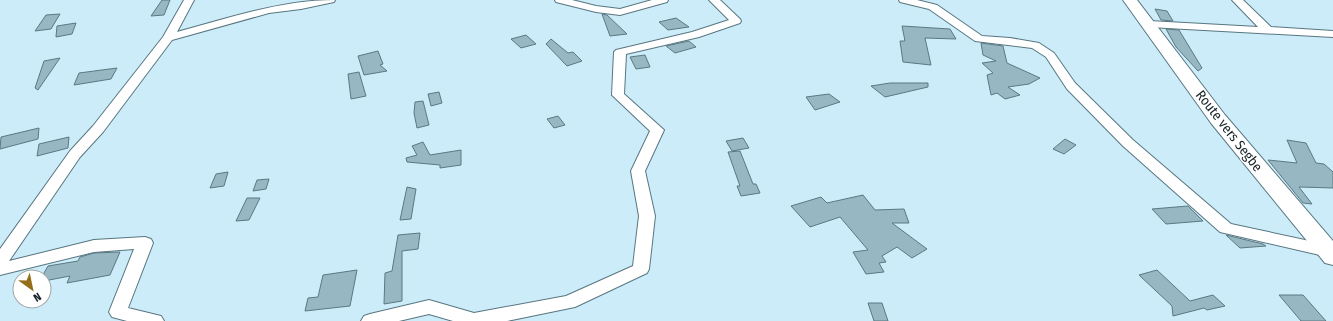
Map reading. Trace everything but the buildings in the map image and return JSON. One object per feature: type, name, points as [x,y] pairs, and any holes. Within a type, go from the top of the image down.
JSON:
[{"type":"main road","name":"Route vers Segbe","points":[[1130,0],[1218,120],[1331,253]]},
{"type":"street","points":[[0,261],[75,154],[98,129],[168,38],[189,0]]},
{"type":"street","points":[[168,38],[268,10],[302,6],[330,0]]},
{"type":"street","points":[[560,0],[596,9],[620,12],[663,0]]},
{"type":"street","points":[[370,321],[429,307],[476,321],[569,302],[641,269],[647,216],[638,170],[657,130],[618,95],[620,52],[695,35],[736,21],[714,0]]},
{"type":"street","points":[[904,0],[933,7],[979,38],[1035,45],[1050,55],[1071,86],[1128,143],[1226,228],[1331,253]]},
{"type":"street","points":[[1237,0],[1269,31]]},
{"type":"street","points":[[1149,24],[1333,34]]},
{"type":"street","points":[[0,269],[94,246],[145,243],[118,312],[155,321]]}]
